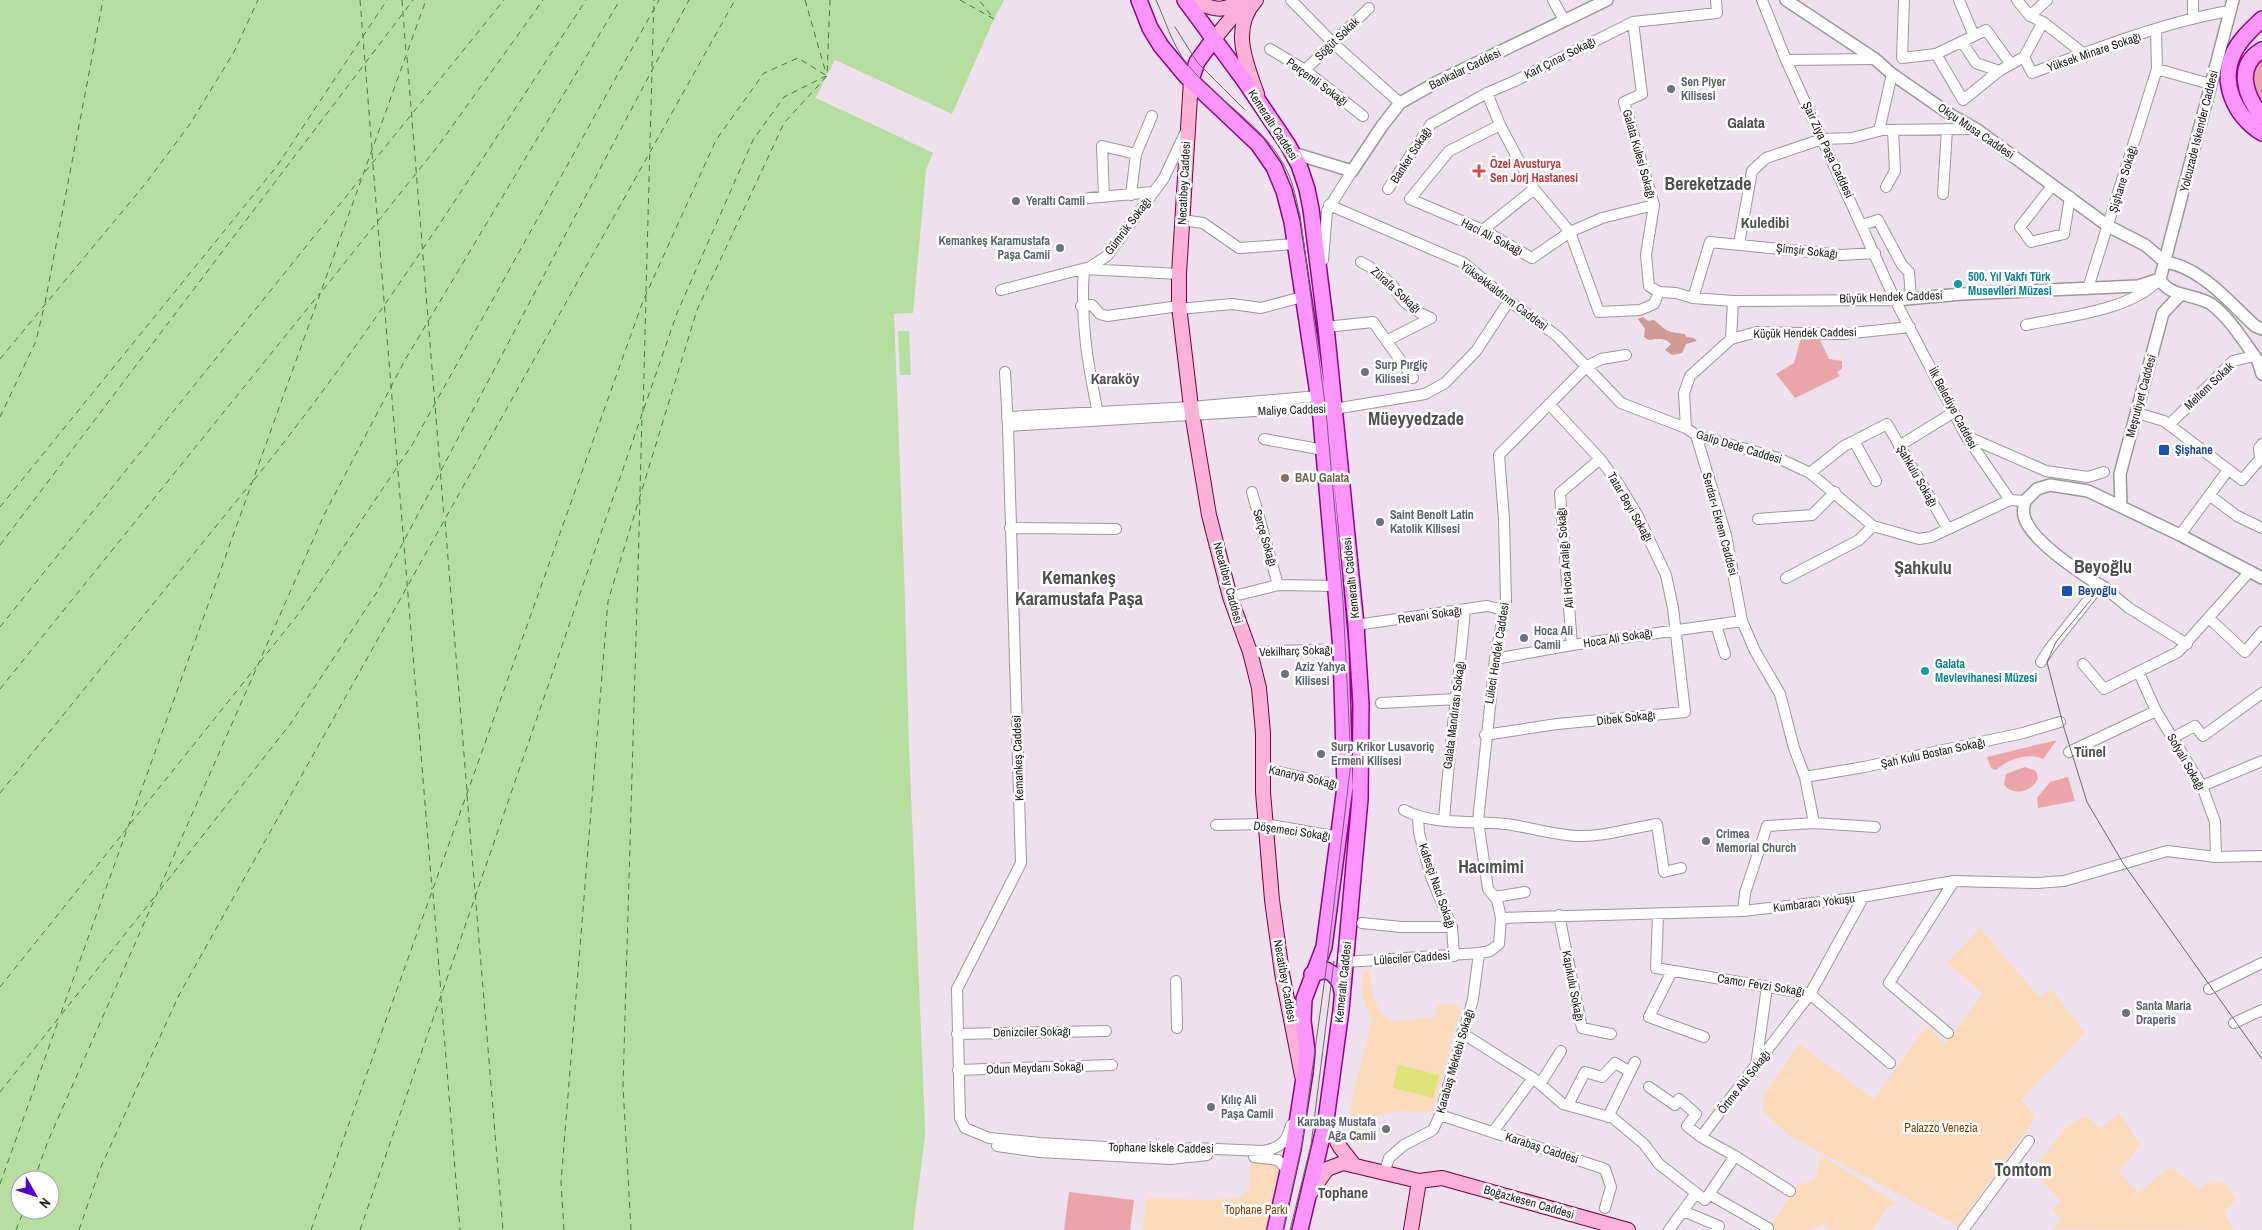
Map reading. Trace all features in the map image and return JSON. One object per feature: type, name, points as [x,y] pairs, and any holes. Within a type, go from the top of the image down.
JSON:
[{"type":"main road","name":"Kemeraltı Caddesi","points":[[1139,0],[1150,28],[1161,46],[1191,80],[1258,144],[1274,167],[1284,191],[1292,222],[1302,297],[1325,404],[1356,626],[1361,704],[1361,765],[1360,798],[1346,962],[1326,1120],[1300,1230]]},
{"type":"main road","name":"Kemeraltı Caddesi","points":[[1185,0],[1262,106],[1292,153],[1304,182],[1311,209],[1326,327],[1324,450],[1342,649],[1344,787],[1324,947],[1312,974],[1304,1007],[1306,1051],[1293,1149],[1274,1230]]},
{"type":"main road","points":[[1194,0],[1209,8],[1218,10],[1247,0]]},
{"type":"main road","points":[[1191,80],[1197,62],[1247,0]]},
{"type":"main road","points":[[1256,0],[1243,22],[1242,47],[1243,56],[1262,106]]},
{"type":"main road","points":[[2262,20],[2239,43],[2228,75],[2229,91],[2237,109],[2252,127],[2262,133]]},
{"type":"main road","points":[[2262,50],[2251,60],[2246,70],[2244,82],[2251,101],[2262,116]]},
{"type":"main road","name":"Necatibey Caddesi","points":[[1191,80],[1179,274],[1179,308],[1192,411],[1209,515],[1230,597],[1250,652],[1259,688],[1264,733],[1262,768],[1265,824],[1272,900],[1281,964],[1303,1083]]},
{"type":"main road","points":[[1312,974],[1326,970],[1333,974],[1339,980],[1342,994]]},
{"type":"main road","points":[[1326,1120],[1340,1147],[1354,1165]]},
{"type":"main road","name":"Boğazkesen Caddesi","points":[[1310,1192],[1327,1169],[1343,1163],[1384,1173],[1435,1182],[1610,1230]]},
{"type":"main road","name":"Boğazkesen Caddesi","points":[[1424,1180],[1442,1178],[1628,1230]]},
{"type":"main road","points":[[1411,1230],[1424,1180]]},
{"type":"street","points":[[1291,0],[1333,43],[1400,104]]},
{"type":"street","points":[[1553,0],[1564,20]]},
{"type":"street","name":"Bankalar Caddesi","points":[[1322,297],[1323,251],[1329,205],[1382,126],[1400,104],[1437,82],[1606,0]]},
{"type":"street","points":[[1633,22],[1716,13],[1716,0]]},
{"type":"street","name":"Şair Ziya Paşa Caddesi","points":[[1762,0],[1786,60],[1895,300]]},
{"type":"street","name":"Okçu Musa Caddesi","points":[[1786,0],[1875,59],[1892,74],[1952,115],[1976,129],[2108,226],[2145,245],[2165,262],[2180,266],[2202,279],[2255,326],[2262,329]]},
{"type":"street","points":[[1904,0],[1902,58],[1936,54],[1986,30],[2010,63]]},
{"type":"street","points":[[1960,0],[1974,36]]},
{"type":"street","points":[[2017,0],[2030,16],[2043,22],[2084,54]]},
{"type":"street","points":[[2030,16],[2047,0]]},
{"type":"street","points":[[2193,0],[2193,19]]},
{"type":"street","name":"Yüksek Minare Sokağı","points":[[2024,57],[2032,74],[2084,54],[2232,5]]},
{"type":"street","name":"Yolcuzade Iskender Caddesi","points":[[2160,279],[2232,5]]},
{"type":"street","name":"Söğüt Sokak","points":[[1305,70],[1369,8]]},
{"type":"street","name":"Kart Çınar Sokağı","points":[[1487,93],[1633,22]]},
{"type":"street","name":"Galata Kulesi Sokağı","points":[[1633,22],[1642,94],[1624,102],[1654,205],[1646,263],[1649,286],[1659,292]]},
{"type":"street","points":[[1936,54],[1963,100],[1998,71],[2024,57],[2043,22]]},
{"type":"street","name":"Şişhane Sokağı","points":[[2088,288],[2157,69],[2156,30]]},
{"type":"street","points":[[1962,42],[1976,63],[1998,71]]},
{"type":"street","name":"Perçemli Sokağı","points":[[1270,49],[1305,70],[1363,116]]},
{"type":"street","points":[[1786,60],[1875,59]]},
{"type":"street","points":[[2157,69],[2210,84]]},
{"type":"street","points":[[1879,131],[1892,74]]},
{"type":"street","points":[[1487,93],[1500,124],[1534,189],[1570,232],[1596,309],[1599,312],[1640,310],[1654,304],[1659,292]]},
{"type":"street","name":"Banker Sokağı","points":[[1388,189],[1418,147],[1431,124],[1487,93]]},
{"type":"street","points":[[1131,195],[1136,154],[1152,116]]},
{"type":"street","name":"Gümrük Sokağı","points":[[1001,290],[1084,269],[1107,256],[1164,178],[1188,124]]},
{"type":"street","name":"Haci Ali Sokağı","points":[[1500,124],[1449,151],[1410,199],[1483,230],[1532,258],[1570,232]]},
{"type":"street","points":[[1943,194],[1947,129]]},
{"type":"street","points":[[1739,244],[1752,171],[1766,158],[1822,139],[1852,138],[1879,131],[1976,129]]},
{"type":"street","points":[[1886,187],[1895,171],[1893,130]]},
{"type":"street","points":[[1104,197],[1102,146],[1136,154]]},
{"type":"street","points":[[1292,153],[1352,171]]},
{"type":"street","points":[[2052,186],[2070,197],[2064,234],[2030,242],[2020,227],[2052,186]]},
{"type":"street","points":[[1483,230],[1534,189]]},
{"type":"street","points":[[1090,198],[1153,192]]},
{"type":"street","name":"Yüksekkaldırım Caddesi","points":[[1329,205],[1464,263],[1509,301],[1557,336],[1586,367]]},
{"type":"street","points":[[1570,232],[1602,218],[1654,205]]},
{"type":"street","points":[[1182,220],[1203,223],[1239,248],[1294,244]]},
{"type":"street","points":[[1862,224],[1878,220],[1902,265],[1909,272],[1911,297]]},
{"type":"street","name":"Şimşir Sokağı","points":[[1693,298],[1710,242],[1841,255],[1875,253]]},
{"type":"street","name":"Zürafa Sokağı","points":[[1361,262],[1374,269],[1394,287],[1400,297],[1411,307],[1431,318],[1388,340]]},
{"type":"street","points":[[1099,416],[1088,364],[1082,306],[1084,269],[1179,274]]},
{"type":"street","points":[[2026,325],[2126,303],[2152,288],[2160,279],[2162,284],[2181,294],[2197,297],[2211,304],[2225,316],[2258,360],[2262,374]]},
{"type":"street","name":"Büyük Hendek Caddesi","points":[[1659,292],[1676,293],[1693,298],[1732,301],[1895,300],[1911,297],[2138,286],[2160,279]]},
{"type":"street","name":"Meşrutiyet Caddesi","points":[[2121,506],[2120,474],[2163,313],[2181,294]]},
{"type":"street","points":[[1082,306],[1092,305],[1100,314],[1108,316],[1232,304],[1261,308],[1302,297]]},
{"type":"street","name":"İlk Belediye Caddesi","points":[[1895,300],[1966,436],[2010,500]]},
{"type":"street","name":"Maliye Caddesi","points":[[1008,421],[1325,404],[1425,394],[1445,383],[1476,351],[1509,301]]},
{"type":"street","points":[[1686,428],[1684,393],[1690,376],[1731,339],[1732,301]]},
{"type":"street","points":[[1326,327],[1373,322],[1388,340],[1413,378]]},
{"type":"street","name":"Küçük Hendek Caddesi","points":[[1731,339],[1757,332],[1843,334],[1910,327]]},
{"type":"street","points":[[1586,367],[1612,356],[1626,356]]},
{"type":"street","name":"Meltem Sokak","points":[[2169,425],[2233,361],[2258,360]]},
{"type":"street","name":"Lüleci Hendek Caddesi","points":[[1479,953],[1490,951],[1499,944],[1501,918],[1495,897],[1488,889],[1478,821],[1485,735],[1495,659],[1506,601],[1506,550],[1499,455],[1586,367]]},
{"type":"street","name":"Galip Dede Caddesi","points":[[1586,367],[1621,403],[1686,428],[1696,435],[1778,458],[1810,473],[1835,492],[1873,526],[1919,539],[1948,529]]},
{"type":"street","name":"Kemankeş Caddesi","points":[[969,1130],[960,1118],[957,989],[1022,863],[1008,421],[1004,372]]},
{"type":"street","name":"Tatar Beyi Sokağı","points":[[1549,404],[1600,460],[1618,483],[1633,508],[1666,575],[1675,629]]},
{"type":"street","points":[[1899,446],[1954,412]]},
{"type":"street","points":[[2137,413],[2164,421],[2242,480],[2260,460],[2259,448],[2262,444]]},
{"type":"street","name":"Şahkulu Sokağı","points":[[1854,441],[1887,424],[1948,529]]},
{"type":"street","name":"Serdar-ı Ekrem Caddesi","points":[[1696,435],[1726,535],[1742,621],[1755,651],[1780,694],[1794,748],[1806,777],[1814,823]]},
{"type":"street","points":[[1966,436],[2046,470],[2088,477],[2104,472]]},
{"type":"street","points":[[1264,439],[1324,450]]},
{"type":"street","points":[[1810,473],[1854,441],[1876,481]]},
{"type":"street","name":"Ali Hoca Aralığı Sokağı","points":[[1572,644],[1560,493],[1600,460]]},
{"type":"street","points":[[2180,535],[2228,470]]},
{"type":"street","points":[[2187,644],[2129,608],[2103,587],[2083,575],[2042,544],[2024,517],[2025,501],[2037,489],[2050,485],[2088,491],[2180,535],[2262,578]]},
{"type":"street","name":"Serçe Sokağı","points":[[1252,492],[1278,585]]},
{"type":"street","points":[[1758,519],[1812,515],[1835,492]]},
{"type":"street","points":[[2209,495],[2237,516],[2262,528]]},
{"type":"street","points":[[1948,529],[2010,500],[2025,501]]},
{"type":"street","points":[[1786,578],[1859,540],[1873,526]]},
{"type":"street","points":[[1010,528],[1116,529]]},
{"type":"street","points":[[2083,664],[2104,689],[2178,652],[2250,571]]},
{"type":"street","points":[[1230,597],[1278,585],[1337,586]]},
{"type":"street","points":[[2041,662],[2050,648],[2103,587]]},
{"type":"street","name":"Revani Sokağı","points":[[1356,626],[1487,606],[1504,610]]},
{"type":"street","name":"Galata Mandırası Sokağı","points":[[1444,821],[1448,754],[1457,699],[1466,609]]},
{"type":"street","points":[[2209,618],[2245,652],[2262,632]]},
{"type":"street","name":"Hoca Ali Sokağı","points":[[1495,659],[1572,644],[1742,621]]},
{"type":"street","points":[[1716,626],[1725,654]]},
{"type":"street","name":"Dibek Sokağı","points":[[1485,735],[1557,724],[1684,712],[1675,629]]},
{"type":"street","name":"Vekilharç Sokağı","points":[[1250,652],[1342,649]]},
{"type":"street","name":"Sofyalı Sokağı","points":[[2139,673],[2156,711],[2202,786],[2215,822],[2216,857]]},
{"type":"street","points":[[2172,738],[2195,726],[2203,736],[2262,694]]},
{"type":"street","points":[[1381,703],[1457,699]]},
{"type":"street","points":[[2069,752],[2156,711]]},
{"type":"street","name":"Şah Kulu Bostan Sokağı","points":[[1806,777],[1864,767],[2005,737],[2060,722]]},
{"type":"street","points":[[2202,786],[2262,761]]},
{"type":"street","name":"Kanarya Sokağı","points":[[1262,768],[1344,787]]},
{"type":"street","points":[[1404,810],[1418,817],[1444,821],[1478,821],[1576,836],[1596,835],[1657,824],[1664,872],[1681,868]]},
{"type":"street","name":"Kafesçi Naci Sokağı","points":[[1418,817],[1419,833],[1431,878],[1452,927],[1454,956]]},
{"type":"street","points":[[1743,911],[1745,893],[1767,826],[1814,823],[1875,826]]},
{"type":"street","name":"Döşemeci Sokağı","points":[[1216,825],[1265,824],[1339,837]]},
{"type":"street","name":"Kumbaracı Yokuşu","points":[[1501,918],[1560,915],[1658,915],[1743,911],[1864,896],[1954,881],[2037,883],[2064,881],[2166,851],[2216,857],[2262,856]]},
{"type":"street","points":[[1948,1033],[1889,984],[1954,881]]},
{"type":"street","points":[[1495,897],[1525,892]]},
{"type":"street","name":"Camcı Fevzi Sokağı","points":[[1658,915],[1656,968],[1810,994],[1864,896]]},
{"type":"street","name":"Kapıkulu Sokağı","points":[[1560,915],[1582,1028],[1611,1034]]},
{"type":"street","points":[[1362,923],[1452,927]]},
{"type":"street","name":"Lüleciler Caddesi","points":[[1346,962],[1479,953]]},
{"type":"street","name":"Karabaş Mektebi Sokağı","points":[[1384,1173],[1386,1162],[1389,1158],[1404,1145],[1433,1130],[1440,1115],[1476,988],[1479,953]]},
{"type":"street","points":[[2209,989],[2262,963]]},
{"type":"street","points":[[1672,971],[1649,1016],[1704,1037]]},
{"type":"street","points":[[1176,981],[1177,1028]]},
{"type":"street","points":[[1755,1067],[1767,987]]},
{"type":"street","points":[[1810,994],[1890,1063]]},
{"type":"street","name":"Örtme Alti Sokağı","points":[[1701,1137],[1810,994]]},
{"type":"street","points":[[2234,1023],[2262,1010]]},
{"type":"street","name":"Denizciler Sokağı","points":[[957,1034],[1106,1031]]},
{"type":"street","points":[[1462,1034],[1537,1081],[1563,1104],[1613,1118],[1644,1144],[1659,1164],[1705,1200],[1735,1156]]},
{"type":"street","points":[[1493,1132],[1561,1051]]},
{"type":"street","points":[[1608,1117],[1635,1062]]},
{"type":"street","points":[[1568,1105],[1585,1072],[1602,1077],[1615,1063],[1629,1071]]},
{"type":"street","name":"Odun Meydanı Sokağı","points":[[958,1070],[1112,1065]]},
{"type":"street","name":"Tophane İskele Caddesi","points":[[969,1130],[989,1138],[1040,1143],[1172,1150],[1193,1148],[1273,1150],[1285,1142],[1303,1083]]},
{"type":"street","points":[[1649,1086],[1675,1105],[1679,1099],[1696,1114],[1687,1126],[1701,1137],[1790,1191]]},
{"type":"street","name":"Karabaş Caddesi","points":[[1440,1115],[1605,1169],[1611,1186],[1605,1208]]},
{"type":"street","name":"Tophane İskele Caddesi","points":[[969,1130],[981,1141],[989,1145],[1040,1152],[1172,1159],[1198,1155],[1269,1158],[1282,1163],[1286,1169],[1287,1180]]},
{"type":"street","points":[[1963,1230],[2029,1141]]},
{"type":"street","points":[[1669,1230],[1696,1193]]},
{"type":"street","points":[[1709,1194],[1768,1228]]},
{"type":"street","points":[[1683,1211],[1719,1226],[1717,1230]]},
{"type":"shaded area","points":[[0,0],[1004,0],[952,114],[835,60],[816,97],[933,153],[926,170],[913,313],[894,314],[925,1136],[913,1230],[0,1230]]},
{"type":"shaded area","points":[[2262,56],[2262,107],[2253,87],[2252,76],[2253,70]]},
{"type":"shaded area","points":[[1643,317],[1648,321],[1654,320],[1668,331],[1685,334],[1686,337],[1694,338],[1697,341],[1686,344],[1682,353],[1672,355],[1665,350],[1671,344],[1666,340],[1649,340],[1644,337],[1645,329],[1638,319]]},
{"type":"shaded area","points":[[898,331],[909,331],[911,375],[900,375]]},
{"type":"shaded area","points":[[1801,338],[1819,338],[1829,359],[1842,361],[1842,369],[1837,372],[1840,376],[1795,398],[1776,374],[1794,363]]},
{"type":"shaded area","points":[[2057,740],[2043,759],[2031,756],[2018,758],[1996,770],[1991,768],[1987,757]]},
{"type":"shaded area","points":[[2025,767],[2036,771],[2038,778],[2032,787],[2017,792],[2012,791],[2004,784],[2006,774]]},
{"type":"shaded area","points":[[2068,777],[2075,801],[2038,808],[2037,798],[2050,782]]},
{"type":"shaded area","points":[[1398,1065],[1439,1075],[1433,1098],[1393,1088]]},
{"type":"shaded area","points":[[1069,1192],[1134,1200],[1130,1230],[1064,1230]]},
{"type":"green space","name":"Palazzo Venezia","points":[[1980,928],[2039,997],[2052,990],[2085,1033],[2021,1100],[2036,1117],[1958,1226],[1790,1136],[1763,1112],[1764,1094],[1799,1044],[1874,1099],[1927,1026],[1945,1044],[1983,993],[1947,963]]},
{"type":"green space","points":[[1364,971],[1369,971],[1372,992],[1381,1015],[1391,1021],[1437,1017],[1436,1006],[1451,1004],[1461,1007],[1432,1112],[1398,1111],[1362,1119],[1367,1145],[1358,1143],[1351,1125],[1350,1105],[1372,1020],[1362,996]]},
{"type":"green space","points":[[2120,1114],[2141,1145],[2118,1172],[2138,1192],[2171,1167],[2200,1190],[2211,1180],[2215,1184],[2219,1180],[2229,1187],[2236,1199],[2224,1213],[2234,1230],[2052,1229],[2061,1219],[2052,1210],[2061,1201],[2032,1170],[2068,1125],[2086,1116],[2100,1128]]},
{"type":"green space","points":[[1821,1155],[1898,1204],[1888,1207],[1872,1230],[1832,1230],[1824,1224],[1808,1230],[1774,1230],[1770,1226],[1798,1185],[1815,1180]]},
{"type":"green space","name":"Tophane Parkı","points":[[1250,1162],[1273,1164],[1284,1177],[1270,1230],[1142,1230],[1147,1198],[1208,1200],[1240,1198],[1249,1189]]},
{"type":"pier","points":[[835,60],[943,110],[942,112],[836,63],[819,96],[925,147],[816,98]]},
{"type":"ferry route","points":[[45,303],[103,0]]},
{"type":"ferry route","points":[[0,359],[146,183],[190,124],[234,52],[258,0]]},
{"type":"ferry route","points":[[360,0],[372,149]]},
{"type":"ferry route","points":[[0,507],[277,166],[387,0]]},
{"type":"ferry route","points":[[402,0],[406,53]]},
{"type":"ferry route","points":[[0,545],[413,0]]},
{"type":"ferry route","points":[[61,1013],[426,0]]},
{"type":"ferry route","points":[[365,172],[504,0]]},
{"type":"ferry route","points":[[323,290],[438,146],[543,0]]},
{"type":"ferry route","points":[[254,480],[343,364],[385,304],[586,0]]},
{"type":"ferry route","points":[[38,1170],[48,1141],[324,515],[405,360],[620,0]]},
{"type":"ferry route","points":[[652,67],[654,0]]},
{"type":"ferry route","points":[[260,662],[300,612],[412,445],[659,0]]},
{"type":"ferry route","points":[[160,890],[291,723],[377,592],[689,0]]},
{"type":"ferry route","points":[[79,1230],[100,1169],[179,995],[735,0]]},
{"type":"ferry route","points":[[805,0],[826,73]]},
{"type":"ferry route","points":[[564,1230],[561,1182],[608,601],[697,310],[784,123],[827,76],[830,0]]},
{"type":"ferry route","points":[[960,0],[994,19],[979,0]]},
{"type":"ferry route","points":[[407,57],[444,517]]},
{"type":"ferry route","points":[[311,1230],[643,301],[716,140],[764,73],[798,58],[827,76]]},
{"type":"ferry route","points":[[646,292],[652,71]]},
{"type":"ferry route","points":[[360,1230],[677,313],[753,140],[784,97],[826,76]]},
{"type":"ferry route","points":[[372,153],[432,889]]},
{"type":"ferry route","points":[[0,627],[361,178]]},
{"type":"ferry route","points":[[0,689],[320,293]]},
{"type":"ferry route","points":[[643,412],[646,296]]},
{"type":"ferry route","points":[[0,417],[36,341],[44,307]]},
{"type":"ferry route","points":[[640,492],[642,416]]},
{"type":"ferry route","points":[[0,793],[251,483]]},
{"type":"ferry route","points":[[631,1230],[623,1086],[640,499]]},
{"type":"ferry route","points":[[445,521],[467,791]]},
{"type":"ferry route","points":[[130,824],[256,667]]},
{"type":"ferry route","points":[[467,795],[503,1230]]},
{"type":"ferry route","points":[[0,987],[128,827]]},
{"type":"ferry route","points":[[433,893],[441,993]]},
{"type":"ferry route","points":[[0,1092],[156,895]]},
{"type":"ferry route","points":[[441,997],[460,1230]]},
{"type":"ferry route","points":[[0,1184],[59,1019]]},
{"type":"ferry route","points":[[16,1230],[20,1220]]},
{"type":"tram line","points":[[1156,0],[1174,42],[1188,65],[1200,79],[1255,128],[1278,155],[1287,171],[1300,215],[1326,411],[1343,601],[1351,762],[1326,970],[1302,1144],[1283,1230]]},
{"type":"tram line","points":[[1175,27],[1197,62],[1244,109]]},
{"type":"tram line","points":[[2104,584],[2056,642],[2047,662],[2064,728],[2087,802],[2123,863],[2262,1059]]},
{"type":"tram line","points":[[1290,1230],[1311,1145],[1334,961]]},
{"type":"place","name":"Sen Piyer Kilisesi","points":[[1671,89]]},
{"type":"place","name":"Özel Avusturya Sen Jorj Hastanesi","points":[[1479,171]]},
{"type":"place","name":"Yeraltı Camii","points":[[1016,201]]},
{"type":"place","name":"Kemankeş Karamustafa Paşa Camii","points":[[1060,248]]},
{"type":"place","name":"500. Yıl Vakfı Türk Musevileri Müzesi","points":[[1958,284]]},
{"type":"place","name":"Surp Pırgiç Kilisesi","points":[[1365,372]]},
{"type":"place","name":"Şişhane","points":[[2164,450]]},
{"type":"place","name":"BAU Galata","points":[[1285,478]]},
{"type":"place","name":"Saint Benoît Latin Katolik Kilisesi","points":[[1380,522]]},
{"type":"place","name":"Beyoğlu","points":[[2067,591]]},
{"type":"place","name":"Hoca Ali Camii","points":[[1524,638]]},
{"type":"place","name":"Galata Mevlevihanesi Müzesi","points":[[1925,671]]},
{"type":"place","name":"Aziz Yahya Kilisesi","points":[[1285,674]]},
{"type":"place","name":"Surp Krikor Lusavoriç Ermeni Kilisesi","points":[[1321,754]]},
{"type":"place","name":"Crimea Memorial Church","points":[[1706,841]]},
{"type":"place","name":"Santa Maria Draperis","points":[[2126,1013]]},
{"type":"place","name":"Kılıç Ali Paşa Camii","points":[[1211,1107]]},
{"type":"place","name":"Karabaş Mustafa Ağa Camii","points":[[1386,1129]]},
{"type":"district","name":"Galata","points":[[1746,123]]},
{"type":"district","name":"Bereketzade","points":[[1708,184]]},
{"type":"district","name":"Kuledibi","points":[[1765,223]]},
{"type":"district","name":"Karaköy","points":[[1115,379]]},
{"type":"district","name":"Müeyyedzade","points":[[1416,419]]},
{"type":"district","name":"Beyoğlu","points":[[2103,567]]},
{"type":"district","name":"Şahkulu","points":[[1923,568]]},
{"type":"district","name":"Kemankeş Karamustafa Paşa","points":[[1079,588]]},
{"type":"district","name":"Tünel","points":[[2090,752]]},
{"type":"district","name":"Hacımimi","points":[[1491,867]]},
{"type":"district","name":"Tomtom","points":[[2023,1170]]},
{"type":"district","name":"Tophane","points":[[1343,1193]]}]
